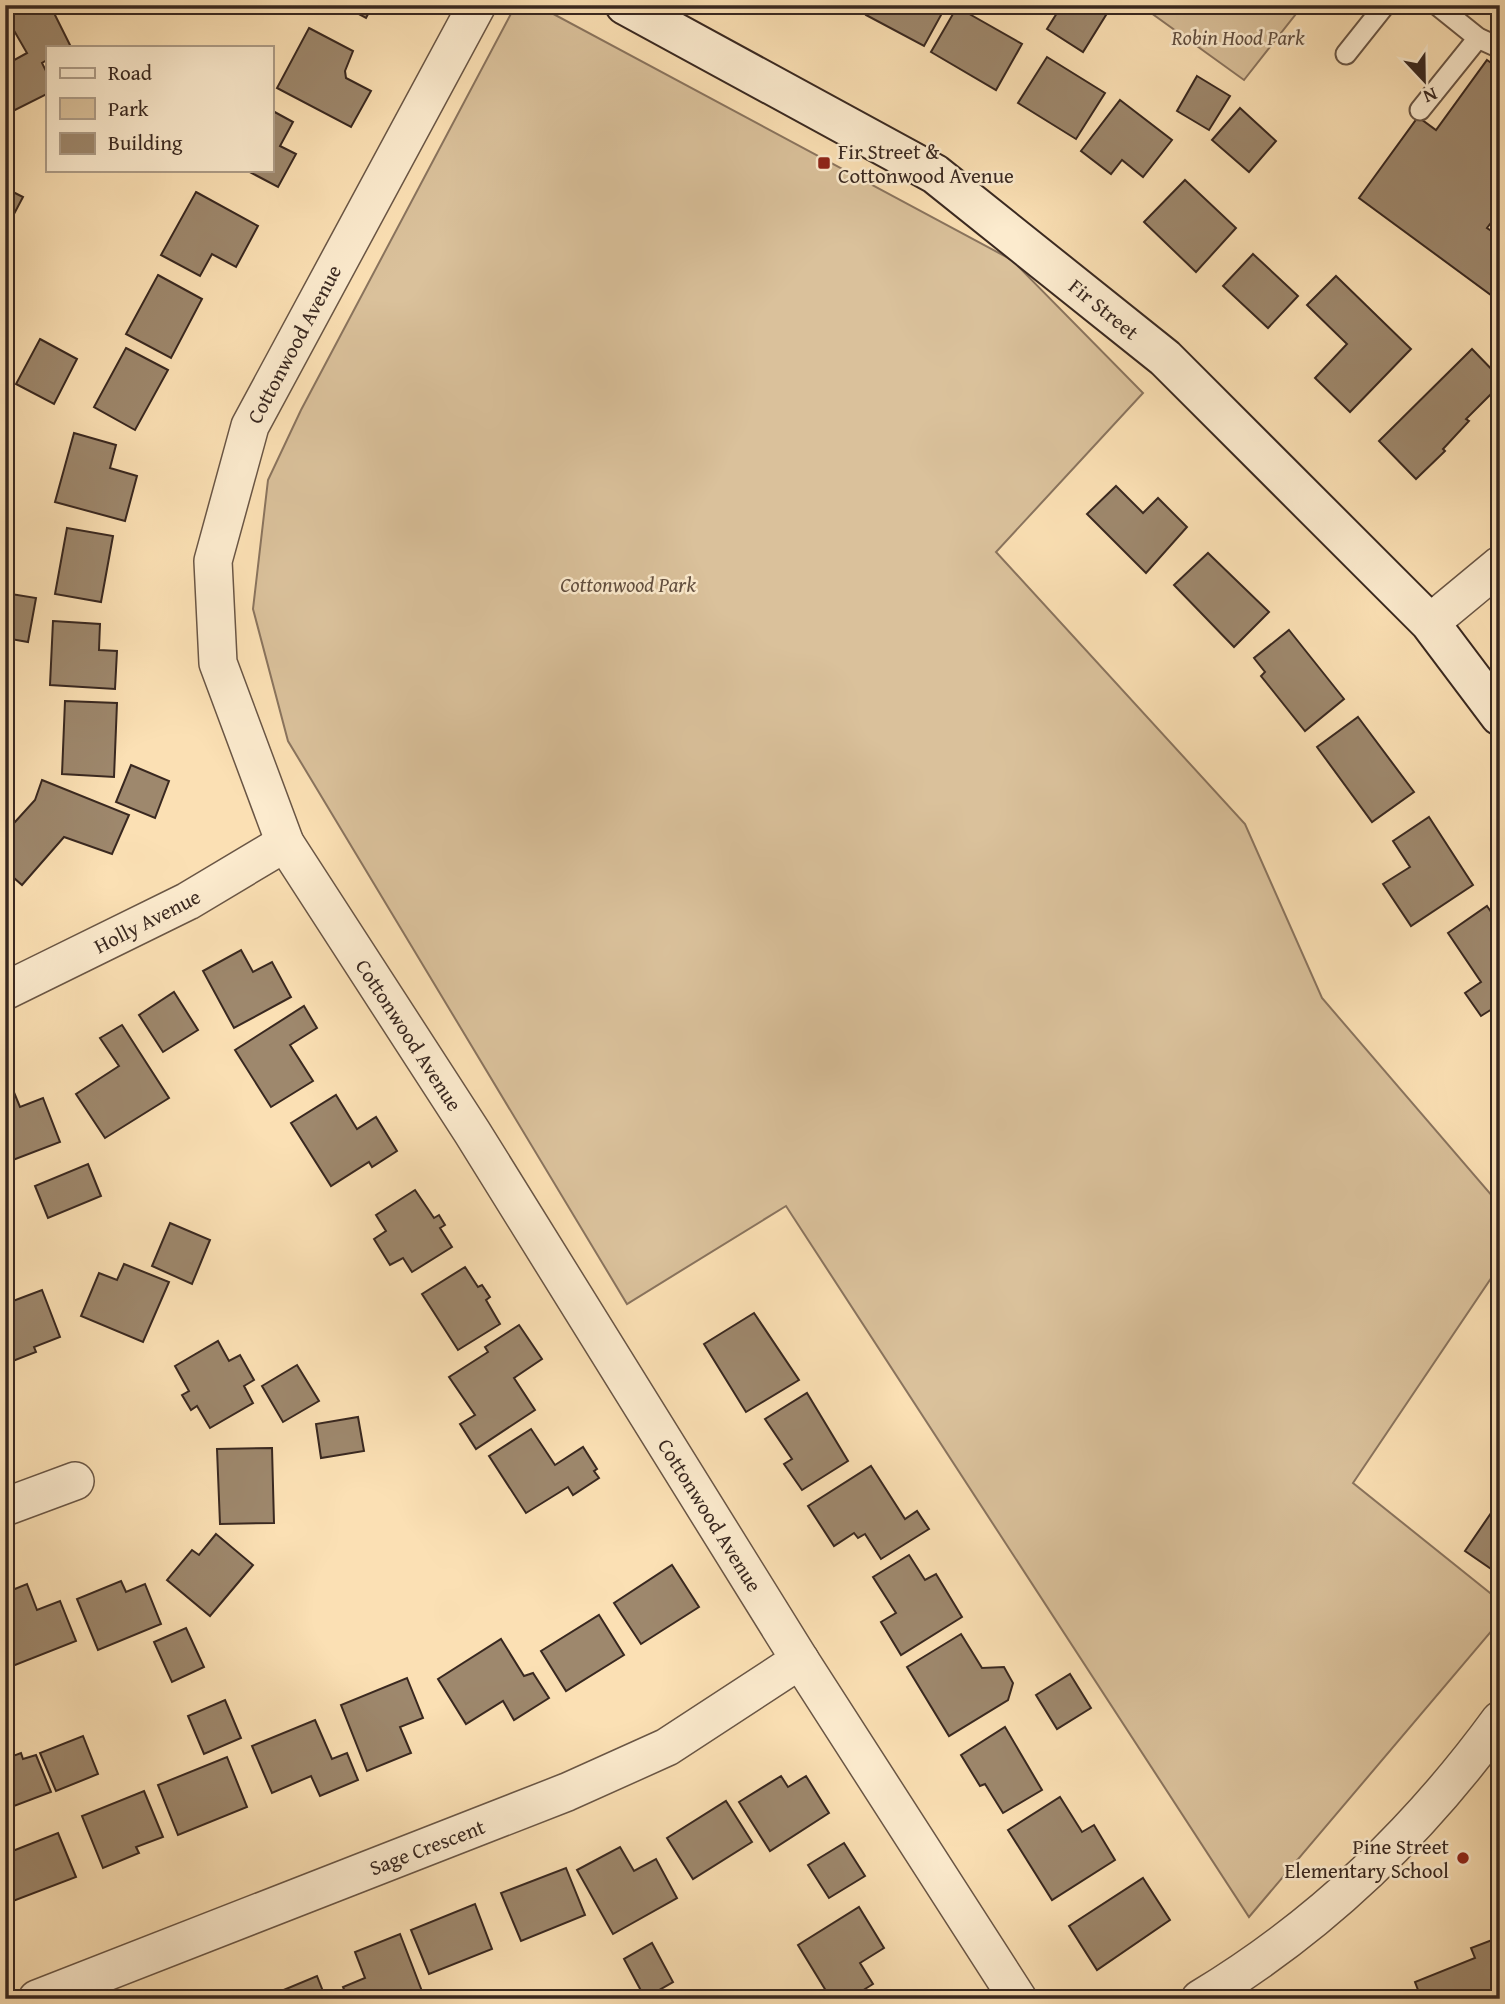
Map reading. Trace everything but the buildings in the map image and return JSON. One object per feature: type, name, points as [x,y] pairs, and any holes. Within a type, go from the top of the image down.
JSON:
[{"type":"street","name":"Cottonwood Avenue","points":[[477,5],[250,426],[212,561],[218,663],[285,843],[472,1132],[800,1660],[1018,1999]]},
{"type":"street","name":"Fir Street","points":[[625,5],[934,174],[1165,358],[1430,623],[1500,716]]},
{"type":"street","points":[[1430,623],[1500,565]]},
{"type":"street","name":"Holly Avenue","points":[[5,991],[188,901],[285,843]]},
{"type":"street","points":[[5,1507],[75,1481]]},
{"type":"street","name":"Sage Crescent","points":[[37,1999],[567,1792],[667,1747],[800,1660]]},
{"type":"street","points":[[1200,1999],[1252,1968],[1344,1897],[1469,1762],[1500,1720]]},
{"type":"lane","points":[[1346,54],[1385,5]]},
{"type":"lane","points":[[1437,5],[1478,38],[1500,48]]},
{"type":"lane","points":[[1420,110],[1478,38]]},
{"type":"green space","name":"Robin Hood Park","points":[[1140,5],[1303,5],[1244,80]]},
{"type":"green space","name":"Cottonwood Park","points":[[514,8],[546,10],[1012,260],[1143,393],[996,552],[1245,824],[1322,998],[1500,1205],[1500,1265],[1353,1483],[1500,1601],[1500,1621],[1249,1917],[786,1206],[627,1304],[288,741],[253,609],[268,480],[301,410]]},
{"type":"place","name":"Fir Street & Cottonwood Avenue","points":[[824,163]]},
{"type":"place","name":"Pine Street Elementary School","points":[[1463,1858]]}]
